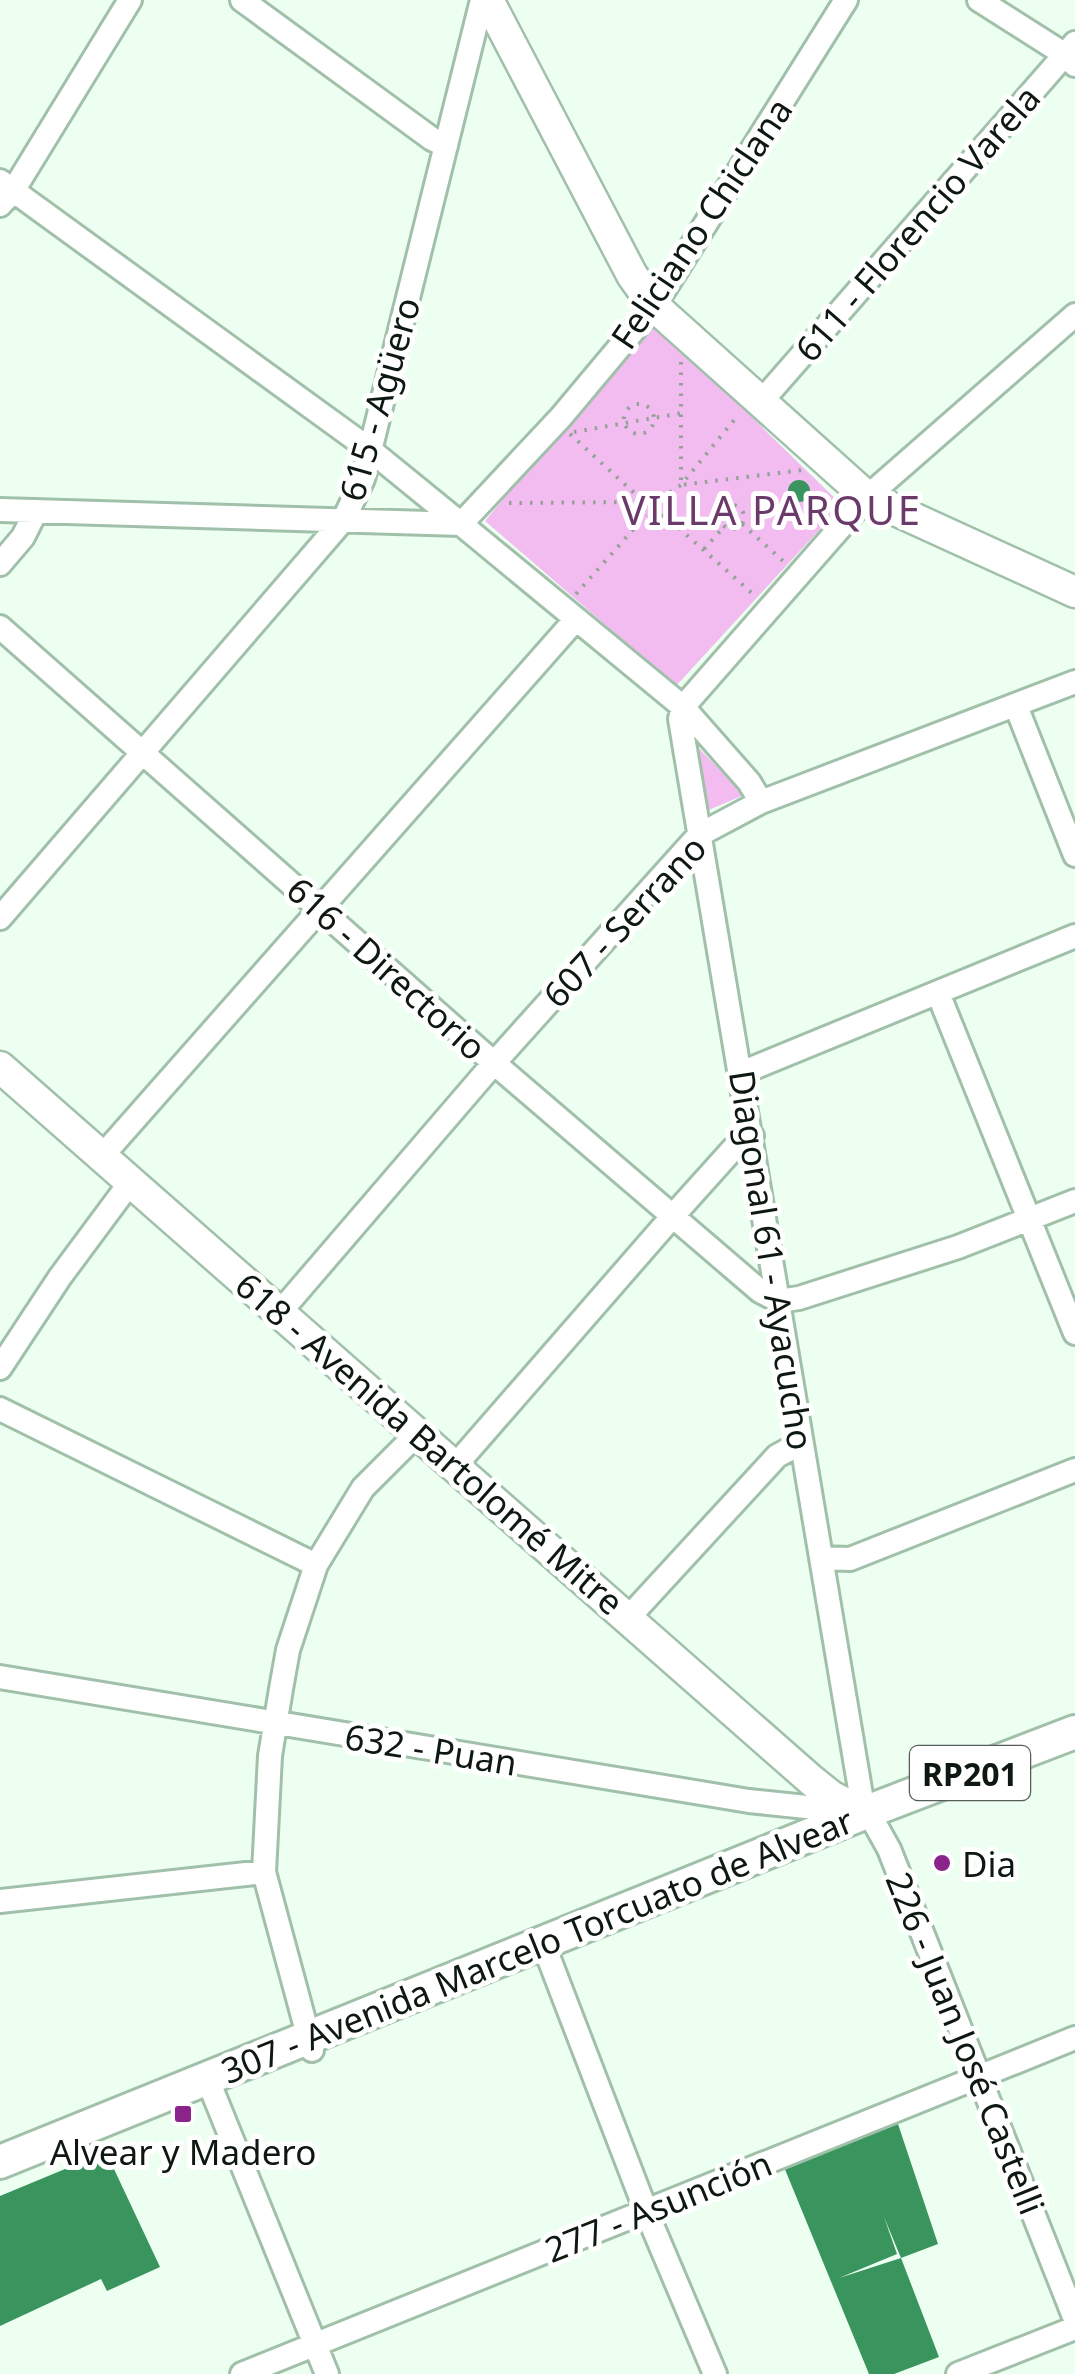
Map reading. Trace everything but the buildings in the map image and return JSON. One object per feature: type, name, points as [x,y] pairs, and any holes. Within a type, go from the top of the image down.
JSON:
[{"type":"main road","points":[[485,0],[632,275],[654,306],[867,498],[1075,592]]},
{"type":"main road","name":"618 - Avenida Bartolomé Mitre","points":[[0,1067],[811,1780],[870,1818]]},
{"type":"main road","name":"307 - Avenida Marcelo Torcuato de Alvear","points":[[0,2162],[310,2044],[1075,1732]]},
{"type":"main road","name":"307 - Avenida Marcelo Torcuato de Alvear","points":[[870,1818],[1075,1749]]},
{"type":"main road","name":"307 - Avenida Marcelo Torcuato de Alvear","points":[[0,2176],[210,2084]]},
{"type":"street","points":[[130,0],[4,192],[370,449],[682,707],[749,782],[761,802]]},
{"type":"street","points":[[242,0],[446,146]]},
{"type":"street","name":"615 - Agüero","points":[[0,918],[344,518],[363,480],[485,0]]},
{"type":"street","name":"Feliciano Chiclana","points":[[461,524],[561,417],[654,306],[846,0]]},
{"type":"street","points":[[979,0],[1072,54]]},
{"type":"street","name":"611 - Florencio Varela","points":[[757,400],[1072,54]]},
{"type":"street","points":[[682,707],[867,498],[1075,314]]},
{"type":"street","points":[[0,510],[461,524]]},
{"type":"street","points":[[0,564],[36,512]]},
{"type":"street","points":[[103,1154],[322,909],[570,614]]},
{"type":"street","name":"616 - Directorio","points":[[0,627],[670,1218],[760,1291],[779,1301]]},
{"type":"street","name":"607 - Serrano","points":[[281,1311],[494,1063],[698,835],[761,802],[1075,682]]},
{"type":"street","points":[[1016,706],[1075,855]]},
{"type":"street","name":"Diagonal 61 - Ayacucho","points":[[682,707],[680,719],[698,835],[821,1558],[870,1818]]},
{"type":"street","points":[[741,1073],[1075,936]]},
{"type":"street","points":[[938,993],[1075,1332]]},
{"type":"street","points":[[455,1466],[670,1218],[733,1149],[752,1136]]},
{"type":"street","points":[[0,1368],[60,1277],[132,1180]]},
{"type":"street","points":[[779,1301],[958,1247],[1075,1201]]},
{"type":"street","points":[[0,1408],[316,1565]]},
{"type":"street","points":[[310,2044],[264,1872],[264,1829],[275,1723],[288,1650],[316,1565],[362,1488],[418,1433]]},
{"type":"street","points":[[628,1618],[777,1456],[802,1443]]},
{"type":"street","points":[[821,1558],[850,1560],[1075,1470]]},
{"type":"street","name":"632 - Puan","points":[[0,1677],[749,1802],[870,1818]]},
{"type":"street","name":"226 - Juan José Castelli","points":[[870,1818],[889,1848],[1075,2319]]},
{"type":"street","points":[[0,1900],[264,1872]]},
{"type":"street","points":[[545,1949],[646,2212],[715,2374]]},
{"type":"street","name":"277 - Asunción","points":[[242,2374],[1075,2038]]},
{"type":"street","points":[[210,2084],[326,2374]]},
{"type":"street","points":[[958,2374],[1075,2328]]},
{"type":"path","points":[[681,332],[681,485]]},
{"type":"path","points":[[480,503],[644,502],[650,497],[661,498],[681,485],[757,400]]},
{"type":"path","points":[[636,404],[650,408],[654,417],[648,430],[639,434],[630,431],[624,422],[627,409],[636,404]]},
{"type":"path","points":[[644,502],[570,434],[682,413]]},
{"type":"path","points":[[681,485],[829,466]]},
{"type":"path","points":[[661,498],[665,504],[663,514]]},
{"type":"path","points":[[644,502],[646,516],[653,519],[663,514]]},
{"type":"path","points":[[730,505],[738,506],[743,512],[742,524],[732,529],[724,527],[720,512],[730,505]]},
{"type":"path","points":[[663,514],[768,608]]},
{"type":"path","points":[[570,614],[646,516]]},
{"type":"path","points":[[742,524],[797,574]]},
{"type":"path","points":[[703,550],[724,527]]},
{"type":"shaded area","points":[[658,326],[842,505],[676,686],[485,521],[643,329]]},
{"type":"shaded area","points":[[691,740],[744,795],[704,812]]},
{"type":"place","name":"Dia","points":[[942,1863]]},
{"type":"place","name":"Alvear y Madero","points":[[183,2114]]},
{"type":"district","name":"VILLA PARQUE","points":[[772,509]]}]
